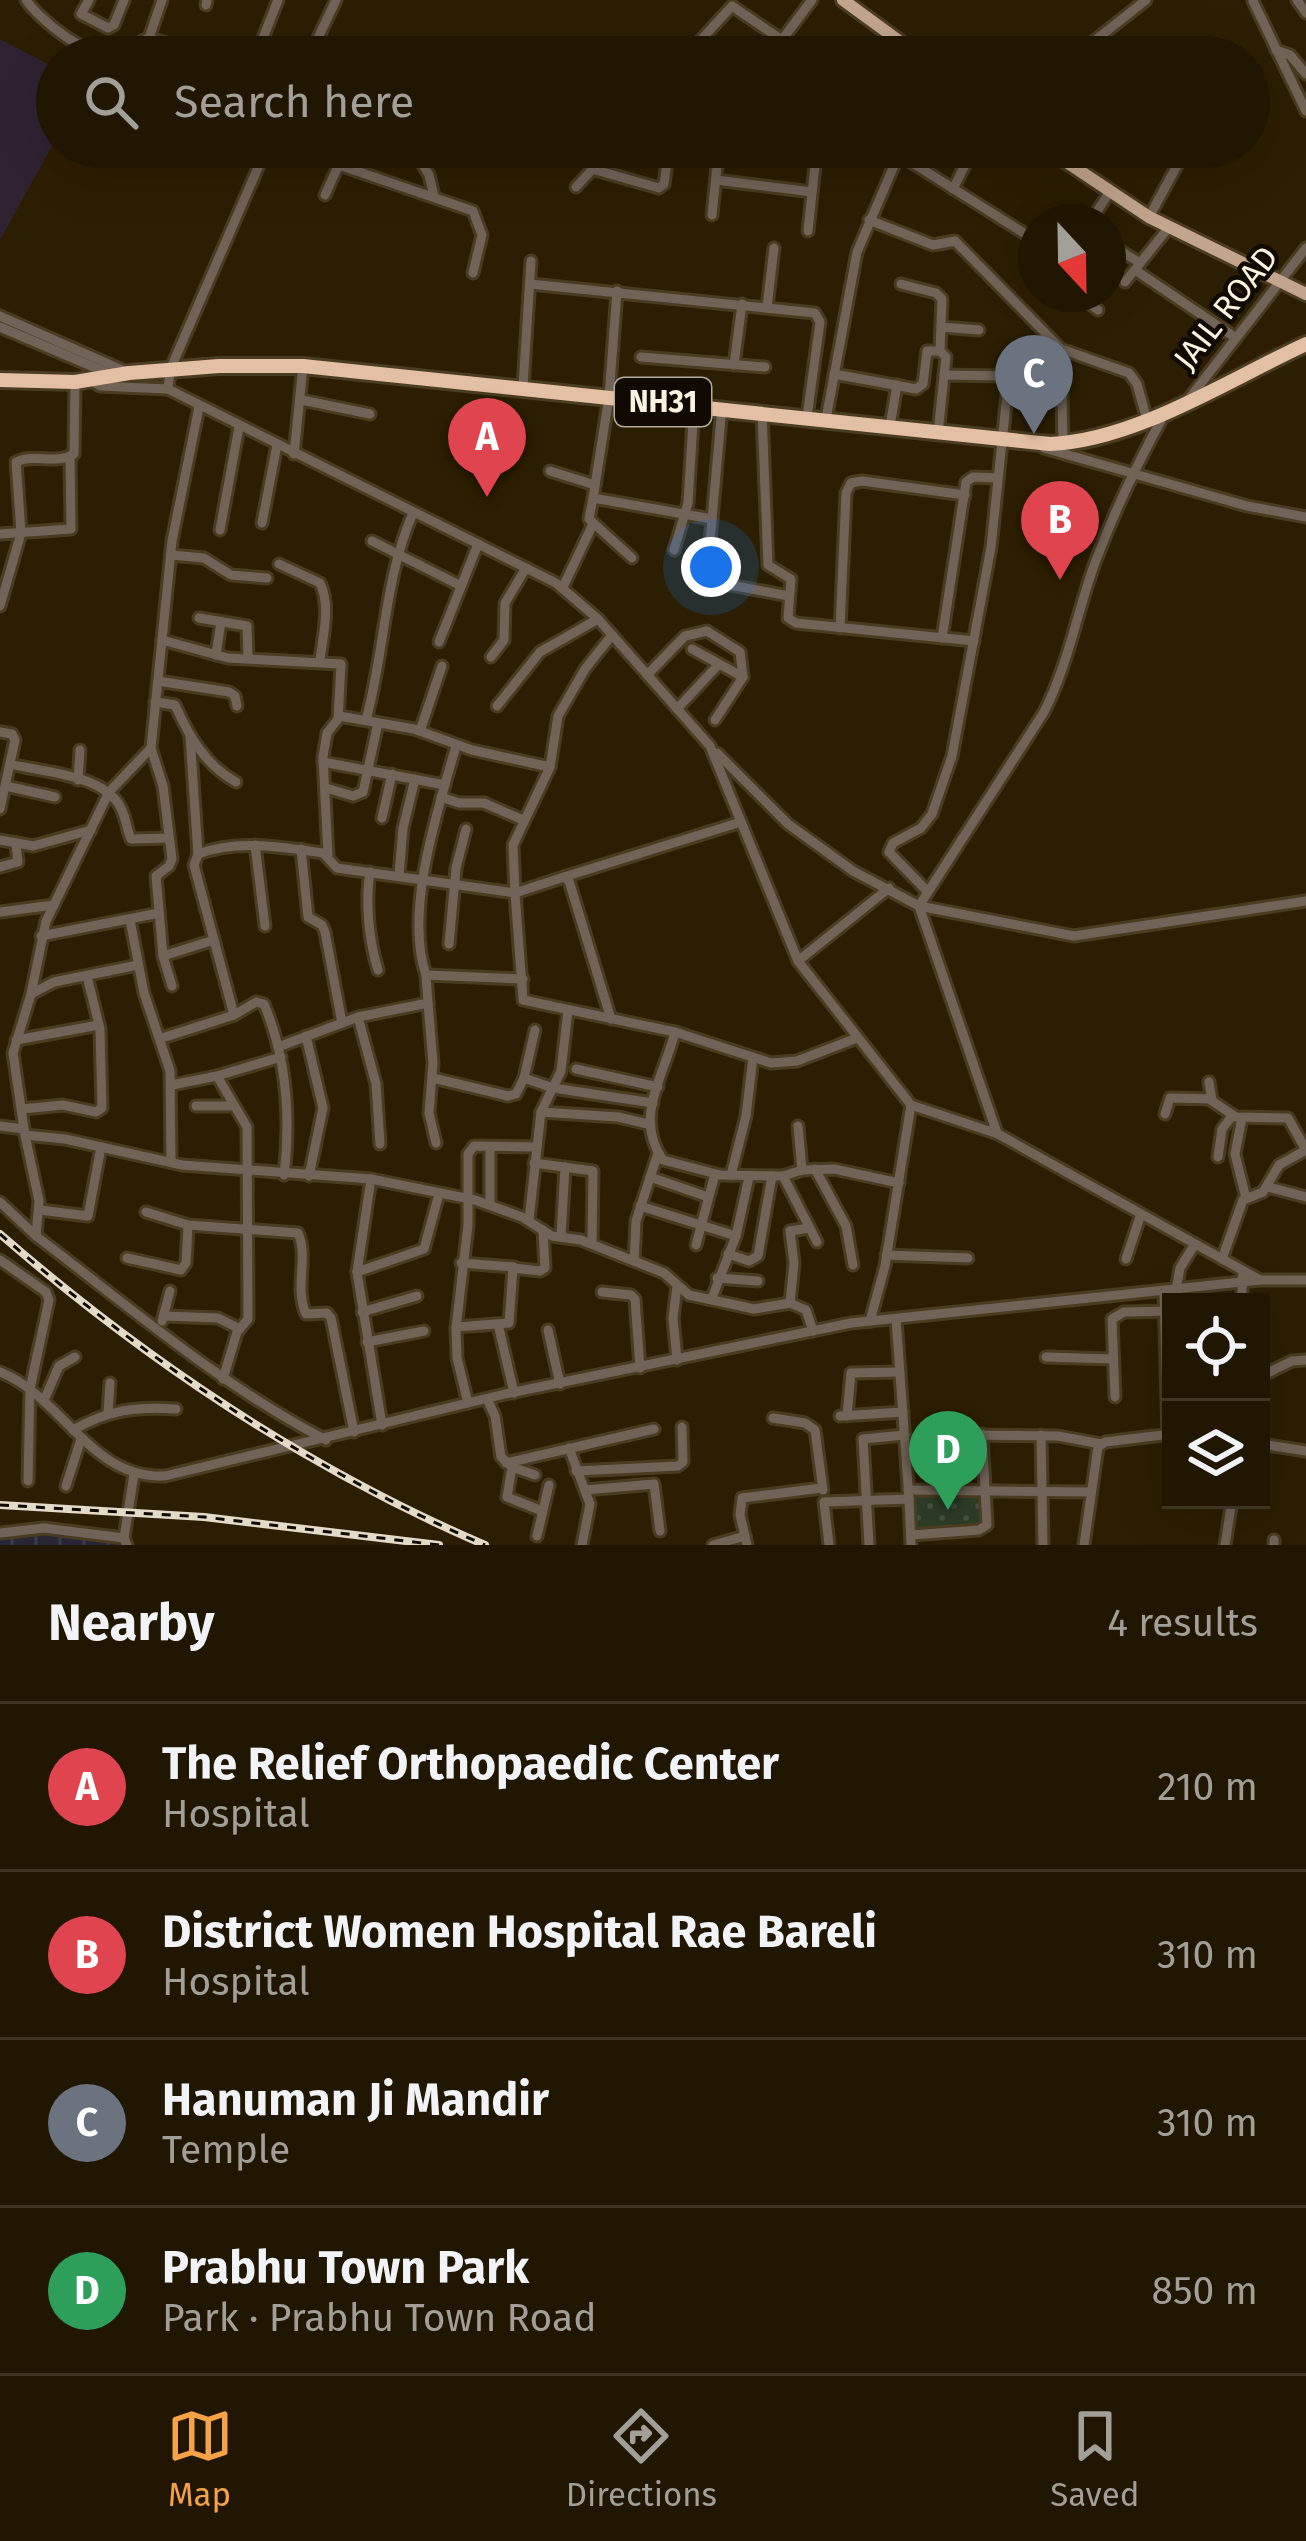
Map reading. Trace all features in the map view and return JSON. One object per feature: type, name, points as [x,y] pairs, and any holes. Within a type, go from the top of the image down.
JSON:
[{"type":"highway","name":"NH31","points":[[0,380],[82,381],[252,364],[302,366],[722,407],[1001,442],[1063,444],[1147,420],[1306,344]]},
{"type":"main road","points":[[843,0],[891,36]]},
{"type":"main road","points":[[1074,168],[1149,217],[1306,294]]},
{"type":"street","points":[[26,0],[45,24],[68,36]]},
{"type":"street","points":[[88,0],[81,14],[108,28],[114,25],[124,0]]},
{"type":"street","points":[[150,36],[162,0]]},
{"type":"street","points":[[264,36],[278,0]]},
{"type":"street","points":[[319,36],[335,0]]},
{"type":"street","points":[[784,36],[812,0]]},
{"type":"street","points":[[1101,36],[1146,0]]},
{"type":"street","points":[[1297,0],[1306,13]]},
{"type":"street","points":[[1253,1],[1269,36]]},
{"type":"street","points":[[701,36],[733,6],[778,36]]},
{"type":"street","points":[[1270,37],[1306,111]]},
{"type":"street","points":[[1276,50],[1290,55],[1306,74]]},
{"type":"street","points":[[168,389],[170,370],[259,168]]},
{"type":"street","points":[[325,195],[338,168]]},
{"type":"street","points":[[348,168],[473,211],[480,223],[481,246],[472,273]]},
{"type":"street","points":[[425,168],[434,196]]},
{"type":"street","points":[[576,187],[592,170],[659,188],[666,168]]},
{"type":"street","points":[[712,215],[717,168]]},
{"type":"street","points":[[808,231],[815,168]]},
{"type":"street","points":[[826,419],[853,271],[889,168]]},
{"type":"street","points":[[923,168],[1018,229]]},
{"type":"street","points":[[953,189],[964,168]]},
{"type":"street","points":[[1149,217],[1176,168]]},
{"type":"street","points":[[716,179],[812,192]]},
{"type":"street","points":[[1102,204],[1109,193]]},
{"type":"street","points":[[869,220],[938,246],[955,241],[1061,350],[1129,373],[1147,420]]},
{"type":"street","points":[[1126,282],[1169,227]]},
{"type":"street","points":[[767,307],[774,248]]},
{"type":"street","name":"JAIL ROAD","points":[[1188,400],[1306,248]]},
{"type":"street","points":[[1126,258],[1237,338]]},
{"type":"street","points":[[523,387],[531,261]]},
{"type":"street","points":[[530,284],[810,311],[818,316],[807,417]]},
{"type":"street","points":[[902,284],[940,296],[940,351]]},
{"type":"street","points":[[617,292],[609,397],[587,514],[632,558]]},
{"type":"street","points":[[734,364],[742,304]]},
{"type":"street","points":[[0,316],[122,374]]},
{"type":"street","points":[[0,327],[122,374]]},
{"type":"street","points":[[941,327],[979,330]]},
{"type":"street","points":[[1061,350],[1063,444]]},
{"type":"street","points":[[834,374],[920,388],[927,351],[940,351],[946,357],[938,433]]},
{"type":"street","points":[[641,357],[765,367]]},
{"type":"street","points":[[294,454],[302,366]]},
{"type":"street","points":[[926,890],[890,857],[890,847],[921,828],[932,814],[952,756],[992,547],[1007,378],[944,375]]},
{"type":"street","points":[[0,534],[67,531],[73,526],[70,458],[76,448],[82,381],[168,389],[563,587],[788,824],[853,871],[919,907],[1075,936],[1306,902]]},
{"type":"street","points":[[890,426],[896,385]]},
{"type":"street","points":[[302,400],[370,414]]},
{"type":"street","points":[[674,550],[686,514],[694,405]]},
{"type":"street","points":[[172,986],[163,956],[156,873],[172,859],[163,786],[151,748],[171,555],[199,407]]},
{"type":"street","points":[[722,407],[709,579],[789,596]]},
{"type":"street","points":[[998,1134],[919,907],[1062,678],[1095,563],[1167,410]]},
{"type":"street","points":[[761,412],[768,566],[791,579],[787,613],[791,621],[974,640]]},
{"type":"street","points":[[220,530],[239,427]]},
{"type":"street","points":[[1031,444],[1133,476],[1306,517]]},
{"type":"street","points":[[262,523],[277,445]]},
{"type":"street","points":[[0,606],[21,533],[16,461],[70,458]]},
{"type":"street","points":[[550,471],[595,485]]},
{"type":"street","points":[[942,638],[969,478],[998,478]]},
{"type":"street","points":[[840,628],[839,581],[846,493],[851,483],[965,495]]},
{"type":"street","points":[[593,498],[712,519]]},
{"type":"street","points":[[366,720],[380,666],[396,553],[413,513]]},
{"type":"street","points":[[563,587],[593,524]]},
{"type":"street","points":[[372,541],[460,586]]},
{"type":"street","points":[[439,642],[478,544]]},
{"type":"street","points":[[171,555],[204,558],[231,574],[266,578]]},
{"type":"street","points":[[280,564],[323,589],[320,660]]},
{"type":"street","points":[[491,657],[504,640],[506,603],[526,568]]},
{"type":"street","points":[[199,618],[247,626],[248,658]]},
{"type":"street","points":[[497,706],[540,652],[598,619]]},
{"type":"street","points":[[216,655],[221,622]]},
{"type":"street","points":[[647,675],[685,636],[706,631],[740,652],[743,677],[715,720]]},
{"type":"street","points":[[612,635],[558,716],[550,767],[513,844],[523,1000],[675,1032],[771,1063],[789,1063],[857,1037]]},
{"type":"street","points":[[162,640],[216,655],[338,662],[343,669],[339,716],[327,733],[323,763],[328,855],[337,868],[514,893],[741,822]]},
{"type":"street","points":[[692,649],[743,677]]},
{"type":"street","points":[[677,709],[719,664]]},
{"type":"street","points":[[420,730],[442,666]]},
{"type":"street","points":[[158,681],[229,692],[237,706]]},
{"type":"street","points":[[155,702],[175,705],[183,728],[213,768],[236,782]]},
{"type":"street","points":[[339,716],[420,730],[456,746],[550,767]]},
{"type":"street","points":[[326,788],[360,794],[378,722]]},
{"type":"street","points":[[0,732],[14,736],[0,809]]},
{"type":"street","points":[[190,736],[196,856],[234,1015]]},
{"type":"street","points":[[436,1143],[429,1113],[433,1078],[426,975],[418,943],[425,879],[456,746]]},
{"type":"street","points":[[710,746],[798,961],[911,1105],[998,1134],[1222,1259],[1242,1276],[1242,1293]]},
{"type":"street","points":[[36,1236],[40,1210],[24,1132],[15,1043],[31,994],[41,936],[54,905],[109,792],[151,748]]},
{"type":"street","points":[[78,781],[80,750]]},
{"type":"street","points":[[323,763],[415,779],[458,803],[484,802],[523,820]]},
{"type":"street","points":[[10,764],[109,792],[122,808],[131,839],[169,838]]},
{"type":"street","points":[[382,818],[392,774]]},
{"type":"street","points":[[399,875],[415,779]]},
{"type":"street","points":[[6,786],[55,796]]},
{"type":"street","points":[[449,944],[454,884],[466,829]]},
{"type":"street","points":[[0,840],[42,845],[91,830]]},
{"type":"street","points":[[0,867],[17,862],[16,845]]},
{"type":"street","points":[[172,859],[231,845],[328,855]]},
{"type":"street","points":[[255,845],[265,926]]},
{"type":"street","points":[[301,849],[308,917],[325,932],[342,1024]]},
{"type":"street","points":[[370,872],[366,899],[378,970]]},
{"type":"street","points":[[564,877],[611,1019]]},
{"type":"street","points":[[798,961],[889,888]]},
{"type":"street","points":[[0,912],[54,905]]},
{"type":"street","points":[[41,936],[159,913]]},
{"type":"street","points":[[130,920],[144,993],[162,1038],[172,1085],[171,1162]]},
{"type":"street","points":[[163,956],[214,940]]},
{"type":"street","points":[[31,994],[46,984],[138,965]]},
{"type":"street","points":[[426,975],[523,979]]},
{"type":"street","points":[[22,1109],[63,1105],[100,1111],[99,1025],[87,976]]},
{"type":"street","points":[[172,1085],[217,1076],[358,1017],[428,1003]]},
{"type":"street","points":[[162,1038],[264,1004],[280,1052],[287,1125],[284,1174]]},
{"type":"street","points":[[529,1220],[542,1112],[561,1071],[568,1010]]},
{"type":"street","points":[[358,1017],[376,1084],[380,1144]]},
{"type":"street","points":[[0,1043],[99,1025]]},
{"type":"street","points":[[433,1078],[508,1096],[518,1091],[524,1078],[535,1030]]},
{"type":"street","points":[[675,1032],[647,1124],[658,1153],[670,1164],[748,1177],[834,1168],[899,1183]]},
{"type":"street","points":[[306,1036],[322,1108],[310,1176]]},
{"type":"street","points":[[731,1175],[746,1116],[753,1057]]},
{"type":"street","points":[[577,1069],[658,1087]]},
{"type":"street","points":[[217,1076],[247,1127],[248,1172],[247,1322],[239,1329],[223,1379]]},
{"type":"street","points":[[524,1078],[554,1088],[653,1103]]},
{"type":"street","points":[[1209,1082],[1212,1099]]},
{"type":"street","points":[[1165,1114],[1170,1097],[1212,1099],[1237,1117],[1286,1117],[1306,1150],[1279,1165],[1268,1187],[1246,1198],[1222,1259]]},
{"type":"street","points":[[870,1322],[911,1105]]},
{"type":"street","points":[[196,1106],[234,1106]]},
{"type":"street","points":[[542,1112],[647,1124]]},
{"type":"street","points":[[1218,1157],[1222,1129],[1237,1117]]},
{"type":"street","points":[[1237,1117],[1235,1154],[1246,1198]]},
{"type":"street","points":[[0,1126],[171,1162],[371,1179],[469,1199],[664,1273],[689,1295],[754,1309],[790,1304],[806,1310],[813,1331]]},
{"type":"street","points":[[798,1126],[802,1170]]},
{"type":"street","points":[[40,1210],[81,1217],[90,1214],[101,1147]]},
{"type":"street","points":[[490,1147],[490,1205]]},
{"type":"street","points":[[468,1403],[457,1358],[456,1327],[469,1199],[469,1149],[536,1147]]},
{"type":"street","points":[[634,1261],[634,1232],[658,1153]]},
{"type":"street","points":[[534,1163],[594,1174],[592,1244]]},
{"type":"street","points":[[561,1236],[565,1167]]},
{"type":"street","points":[[815,1168],[848,1232],[853,1265]]},
{"type":"street","points":[[696,1246],[715,1174]]},
{"type":"street","points":[[778,1176],[817,1242]]},
{"type":"street","points":[[728,1254],[749,1261],[758,1256],[778,1176]]},
{"type":"street","points":[[650,1177],[708,1197]]},
{"type":"street","points":[[712,1298],[736,1236],[748,1177]]},
{"type":"street","points":[[371,1179],[357,1272],[382,1425]]},
{"type":"street","points":[[1268,1187],[1306,1197]]},
{"type":"street","points":[[357,1272],[424,1249],[439,1194]]},
{"type":"street","points":[[0,1202],[157,1331],[270,1411],[326,1440]]},
{"type":"street","points":[[640,1206],[736,1236]]},
{"type":"street","points":[[146,1212],[188,1225],[294,1231],[301,1237],[302,1308],[306,1314],[327,1313],[331,1318],[354,1432]]},
{"type":"street","points":[[1126,1259],[1141,1214]]},
{"type":"street","points":[[127,1258],[182,1270],[188,1225]]},
{"type":"street","points":[[790,1304],[794,1263],[790,1231],[809,1228]]},
{"type":"street","points":[[461,1263],[544,1270],[543,1230]]},
{"type":"street","points":[[1170,1291],[1195,1244]]},
{"type":"street","points":[[886,1255],[968,1258]]},
{"type":"street","points":[[0,1260],[48,1297],[46,1328],[30,1389],[28,1481]]},
{"type":"street","points":[[456,1327],[511,1321],[514,1268]]},
{"type":"street","points":[[0,1372],[45,1398],[77,1435],[134,1474],[165,1476],[468,1403],[813,1331],[1170,1291],[1242,1276],[1306,1280]]},
{"type":"street","points":[[717,1278],[758,1281]]},
{"type":"street","points":[[677,1286],[673,1318],[677,1360]]},
{"type":"street","points":[[157,1331],[170,1291]]},
{"type":"street","points":[[602,1292],[635,1299],[640,1368]]},
{"type":"street","points":[[362,1312],[418,1296]]},
{"type":"street","points":[[1115,1397],[1115,1315],[1162,1311]]},
{"type":"street","points":[[164,1316],[218,1318],[239,1329]]},
{"type":"street","points":[[896,1319],[911,1540],[982,1529],[988,1521],[982,1434]]},
{"type":"street","points":[[498,1324],[514,1393]]},
{"type":"street","points":[[548,1330],[560,1384]]},
{"type":"street","points":[[367,1342],[424,1331]]},
{"type":"street","points":[[45,1398],[59,1366],[75,1357]]},
{"type":"street","points":[[1046,1357],[1114,1359]]},
{"type":"street","points":[[1270,1372],[1306,1360]]},
{"type":"street","points":[[900,1372],[851,1372],[843,1416],[903,1412]]},
{"type":"street","points":[[108,1413],[110,1383]]},
{"type":"street","points":[[487,1399],[497,1427],[498,1450],[509,1465],[535,1475]]},
{"type":"street","points":[[66,1486],[77,1435],[108,1413],[135,1407],[176,1409]]},
{"type":"street","points":[[773,1418],[813,1427],[829,1545]]},
{"type":"street","points":[[576,1471],[678,1466],[683,1462],[682,1427]]},
{"type":"street","points":[[509,1465],[654,1429]]},
{"type":"street","points":[[869,1545],[863,1439],[905,1435]]},
{"type":"street","points":[[961,1435],[1042,1435],[1101,1444],[1162,1435]]},
{"type":"street","points":[[1042,1435],[1043,1545]]},
{"type":"street","points":[[1084,1545],[1095,1454],[1101,1444]]},
{"type":"street","points":[[1270,1445],[1306,1450]]},
{"type":"street","points":[[569,1448],[590,1504],[582,1545]]},
{"type":"street","points":[[509,1465],[507,1497],[542,1511]]},
{"type":"street","points":[[0,1533],[44,1528],[126,1541],[134,1474]]},
{"type":"street","points":[[585,1490],[654,1484],[660,1532]]},
{"type":"street","points":[[537,1535],[549,1485]]},
{"type":"street","points":[[713,1545],[746,1541],[742,1498],[822,1488]]},
{"type":"street","points":[[824,1502],[988,1491],[1090,1492]]},
{"type":"street","points":[[1225,1545],[1231,1509]]},
{"type":"shaded area","points":[[0,39],[36,58],[36,168],[40,168],[0,240]]},
{"type":"shaded area","points":[[0,1531],[45,1531],[125,1545],[0,1545]]},
{"type":"green space","points":[[913,1494],[983,1497],[982,1524],[915,1530]]},
{"type":"railway","points":[[0,1234],[112,1325],[230,1408],[355,1482],[485,1545]]},
{"type":"railway","points":[[0,1505],[204,1517],[439,1545]]},
{"type":"place","name":"Hanuman Ji Mandir","points":[[1034,434]]},
{"type":"place","name":"The Relief Orthopaedic Center","points":[[487,497]]},
{"type":"place","name":"District Women Hospital Rae Bareli","points":[[1060,580]]},
{"type":"place","name":"Prabhu Town Park","points":[[948,1510]]}]
